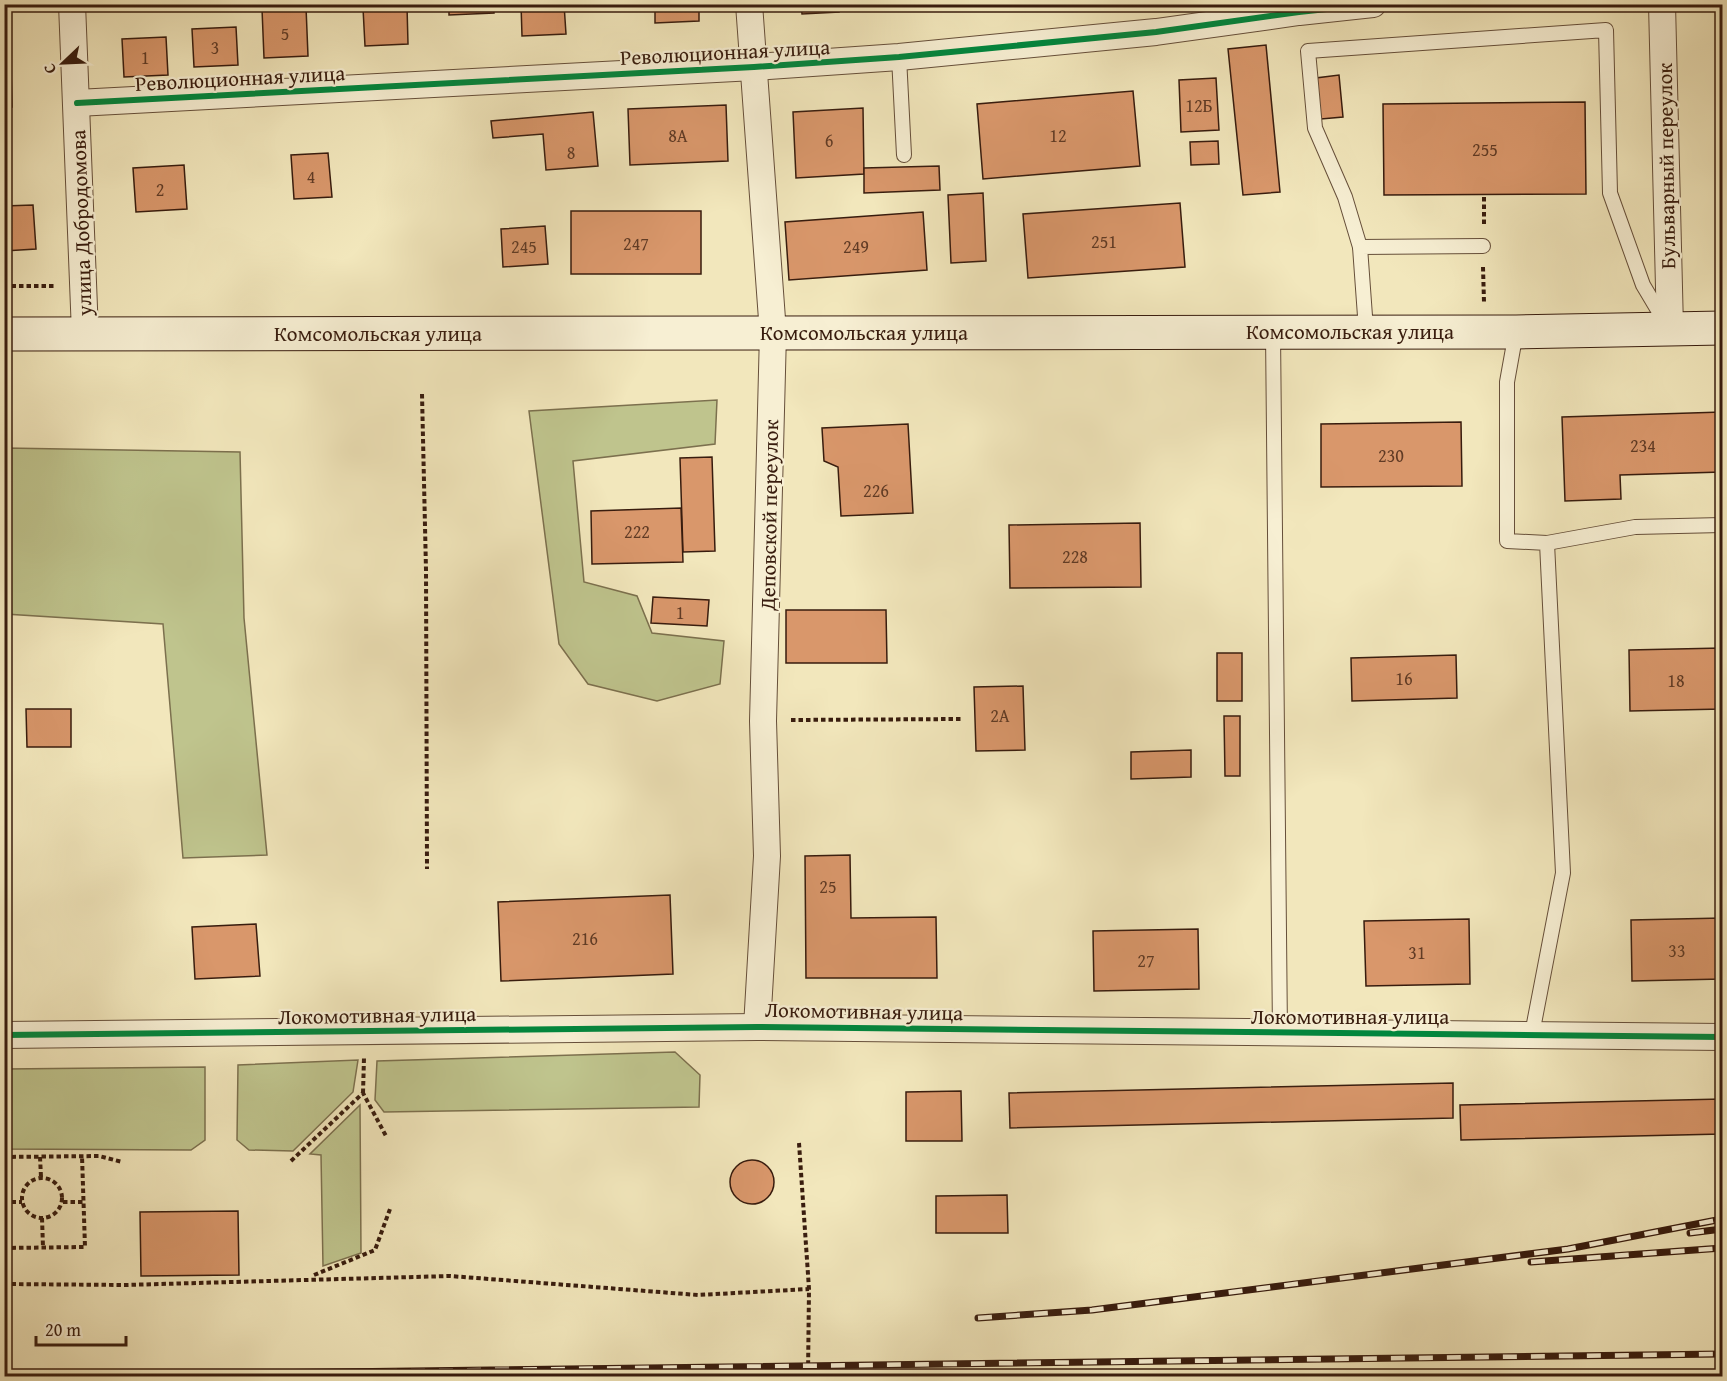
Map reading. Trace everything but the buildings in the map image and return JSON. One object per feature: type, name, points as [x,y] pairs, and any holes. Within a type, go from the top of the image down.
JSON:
[{"type":"main road","name":"Комсомольская улица","points":[[4,334],[1366,330],[1516,332],[1722,328]]},
{"type":"street","name":"улица Добродомова","points":[[72,4],[85,333]]},
{"type":"street","name":"Деповской переулок","points":[[749,4],[773,333],[763,721],[767,856],[757,1027]]},
{"type":"street","name":"Революционная улица","points":[[77,103],[754,68],[899,57],[1156,32],[1373,4]]},
{"type":"street","name":"Бульварный переулок","points":[[1662,4],[1670,328]]},
{"type":"street","name":"Локомотивная улица","points":[[4,1035],[364,1033],[757,1027],[1722,1037]]},
{"type":"lane","points":[[1366,330],[1360,247],[1345,197],[1315,128],[1308,51],[1606,30],[1610,193],[1643,285],[1670,328]]},
{"type":"lane","points":[[899,57],[904,155]]},
{"type":"lane","points":[[1360,247],[1483,246]]},
{"type":"lane","points":[[1274,331],[1280,1033]]},
{"type":"lane","points":[[1516,332],[1507,382],[1507,541],[1547,543],[1635,527],[1722,525]]},
{"type":"lane","points":[[1532,1034],[1563,873],[1547,543]]},
{"type":"path","points":[[4,286],[83,286]]},
{"type":"path","points":[[422,394],[426,582],[427,869]]},
{"type":"path","points":[[763,721],[962,719]]},
{"type":"path","points":[[364,1033],[363,1093],[386,1136]]},
{"type":"path","points":[[291,1161],[363,1093]]},
{"type":"path","points":[[800,1143],[809,1289],[808,1377]]},
{"type":"path","points":[[40,1156],[41,1177]]},
{"type":"path","points":[[4,1248],[86,1247],[82,1156]]},
{"type":"path","points":[[4,1157],[82,1156],[122,1162]]},
{"type":"path","points":[[41,1177],[53,1180],[62,1190],[63,1202],[58,1212],[48,1218],[42,1218],[27,1212],[22,1202],[23,1191],[30,1181],[41,1177]]},
{"type":"path","points":[[4,1202],[22,1202]]},
{"type":"path","points":[[63,1202],[84,1202]]},
{"type":"path","points":[[314,1275],[375,1250],[390,1209]]},
{"type":"path","points":[[42,1218],[43,1247]]},
{"type":"path","points":[[4,1284],[124,1285],[450,1276],[698,1295],[809,1289]]},
{"type":"green space","points":[[717,400],[715,444],[573,461],[584,582],[637,596],[652,633],[724,641],[720,684],[657,701],[588,684],[559,644],[529,411]]},
{"type":"green space","points":[[5,448],[240,452],[244,618],[267,855],[183,858],[163,624],[5,614]]},
{"type":"green space","points":[[675,1052],[700,1075],[699,1107],[384,1112],[375,1100],[377,1061]]},
{"type":"green space","points":[[358,1060],[353,1092],[293,1151],[249,1150],[237,1140],[238,1065]]},
{"type":"green space","points":[[205,1067],[205,1140],[191,1150],[5,1149],[5,1069]]},
{"type":"green space","points":[[360,1105],[361,1253],[323,1266],[321,1155],[310,1154]]},
{"type":"railway","points":[[978,1318],[1092,1310],[1568,1249],[1722,1219]]},
{"type":"railway","points":[[1690,1233],[1722,1229]]},
{"type":"railway","points":[[1531,1262],[1722,1248]]},
{"type":"railway","points":[[19,1376],[1722,1354]]},
{"type":"cycle path","points":[[77,103],[754,67],[899,57],[1156,32],[1373,4]]},
{"type":"cycle path","points":[[4,1035],[757,1027],[1722,1037]]}]
